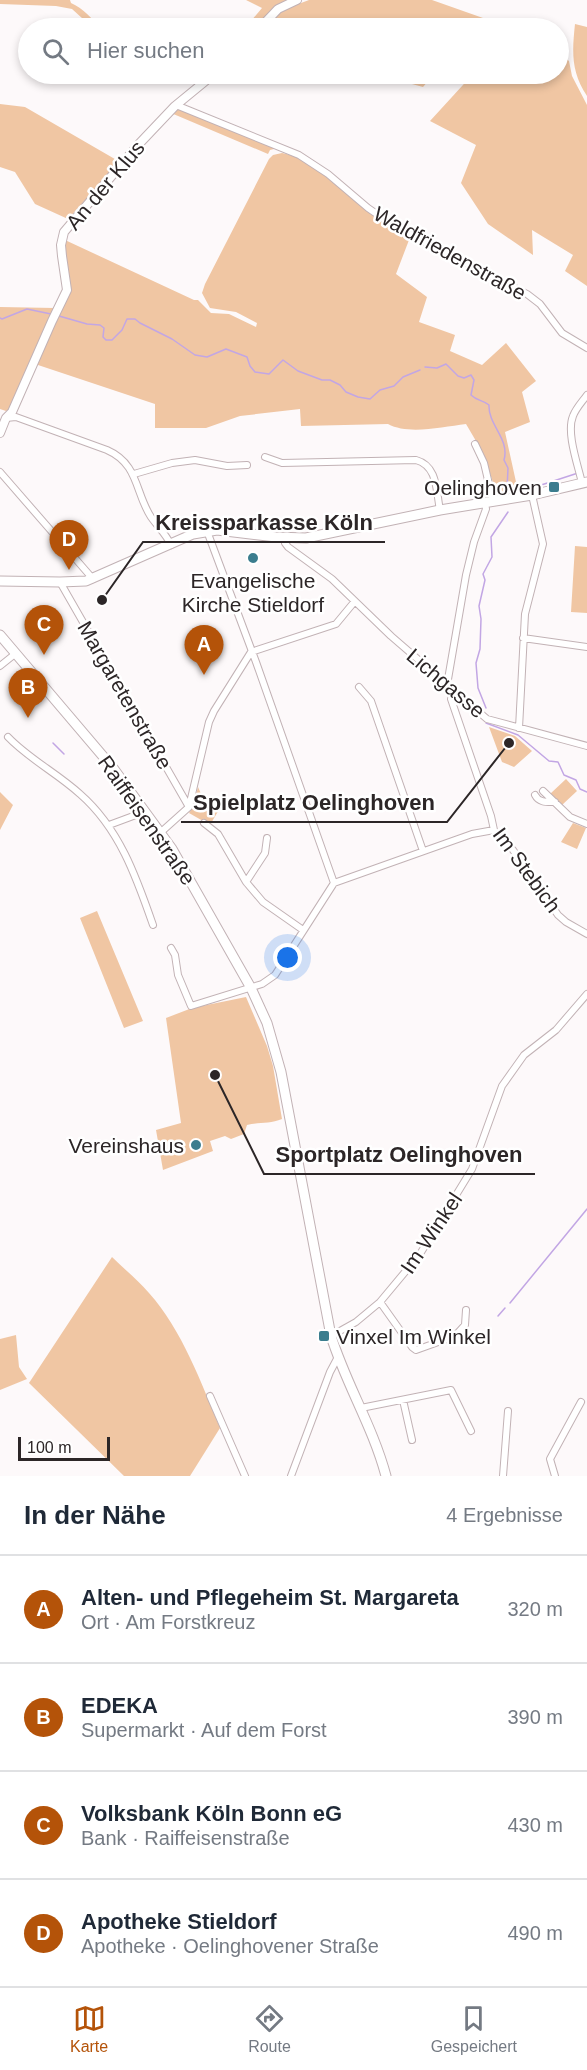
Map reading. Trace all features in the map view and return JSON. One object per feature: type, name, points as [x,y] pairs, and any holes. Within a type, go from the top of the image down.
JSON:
[{"type":"main road","points":[[0,581],[81,582],[93,579],[194,534],[207,531],[306,538],[440,510],[532,495],[582,478]]},
{"type":"main road","name":"Raiffeisenstraße","points":[[0,635],[99,750],[160,833],[184,868],[251,988],[267,1023],[281,1072],[331,1336],[387,1476]]},
{"type":"street","points":[[269,18],[278,9],[297,0]]},
{"type":"street","name":"An der Klus","points":[[0,433],[3,415],[12,412],[67,290],[62,245],[66,228],[138,145],[176,105],[202,84]]},
{"type":"street","name":"Waldfriedenstraße","points":[[176,105],[299,155],[321,169],[368,208],[400,230],[527,294],[540,304],[562,333],[587,348]]},
{"type":"street","points":[[582,478],[571,425],[574,414],[587,395]]},
{"type":"street","points":[[3,415],[16,417],[107,450],[121,458],[134,474],[151,517],[165,533],[171,545]]},
{"type":"street","points":[[447,685],[466,575],[474,542],[489,502],[484,464],[475,444]]},
{"type":"street","points":[[265,457],[282,463],[416,460],[429,466],[433,472],[440,510]]},
{"type":"street","points":[[134,474],[172,463],[195,460],[227,466],[248,465]]},
{"type":"street","points":[[0,472],[93,579]]},
{"type":"street","points":[[519,728],[525,614],[543,544],[532,495]]},
{"type":"street","points":[[207,531],[256,662],[333,883]]},
{"type":"street","name":"Lichgasse","points":[[284,537],[288,547],[332,579],[391,636],[487,719],[587,746]]},
{"type":"street","name":"Margaretenstraße","points":[[60,582],[189,807]]},
{"type":"street","points":[[160,833],[189,807],[212,716],[251,652],[336,624],[355,602]]},
{"type":"street","points":[[523,638],[587,647]]},
{"type":"street","points":[[0,666],[15,654]]},
{"type":"street","points":[[359,687],[370,701],[423,851]]},
{"type":"street","name":"Im Stebich","points":[[454,692],[451,699],[494,830],[513,850],[558,915],[587,934]]},
{"type":"street","points":[[8,737],[22,752],[62,778],[109,825],[128,857],[153,925]]},
{"type":"street","points":[[543,791],[570,818],[587,824]]},
{"type":"street","points":[[535,795],[536,799],[543,802],[555,802]]},
{"type":"street","points":[[109,825],[144,812]]},
{"type":"street","points":[[204,823],[218,834],[251,890],[262,902],[303,930]]},
{"type":"street","points":[[171,948],[176,956],[178,975],[191,1006],[251,988],[268,981],[275,975],[333,883],[472,834],[494,830]]},
{"type":"street","points":[[246,882],[265,853],[267,838]]},
{"type":"street","name":"Im Winkel","points":[[331,1336],[356,1322],[380,1302],[420,1254],[472,1169],[502,1086],[530,1049],[556,1030],[587,994]]},
{"type":"street","points":[[380,1302],[416,1350],[455,1336],[465,1325],[466,1310]]},
{"type":"street","points":[[291,1476],[330,1372],[338,1357]]},
{"type":"street","points":[[361,1408],[451,1390],[471,1431]]},
{"type":"street","points":[[210,1396],[244,1476]]},
{"type":"street","points":[[403,1400],[412,1440]]},
{"type":"street","points":[[555,1476],[550,1459],[581,1402]]},
{"type":"street","points":[[503,1476],[508,1411]]},
{"type":"shaded area","points":[[0,0],[70,0],[90,18],[82,18],[72,9],[56,6],[0,4]]},
{"type":"shaded area","points":[[246,0],[287,0],[277,6],[266,18],[254,18],[262,8]]},
{"type":"shaded area","points":[[309,0],[432,0],[483,18],[273,18],[280,11]]},
{"type":"shaded area","points":[[575,24],[587,27],[587,96],[575,70],[573,44]]},
{"type":"shaded area","points":[[569,61],[572,76],[587,105],[587,286],[565,271],[573,255],[532,230],[533,255],[488,224],[461,183],[476,145],[430,121],[464,84],[569,84]]},
{"type":"shaded area","points":[[0,104],[25,107],[120,162],[68,219],[35,204],[15,172],[0,167]]},
{"type":"shaded area","points":[[177,109],[278,148],[270,150],[268,154],[171,113]]},
{"type":"shaded area","points":[[282,153],[317,169],[372,214],[409,240],[396,274],[427,297],[419,322],[455,335],[450,351],[482,365],[506,343],[536,381],[522,392],[530,422],[505,432],[518,491],[497,494],[483,453],[466,424],[415,430],[388,424],[301,426],[300,409],[240,416],[206,428],[155,428],[155,404],[35,364],[70,291],[64,253],[65,240],[198,300],[211,313],[229,314],[256,327],[257,323],[236,312],[210,308],[202,293],[269,159],[273,155]]},
{"type":"shaded area","points":[[0,307],[55,308],[11,408],[6,411],[0,409]]},
{"type":"shaded area","points":[[575,546],[587,547],[587,613],[571,612]]},
{"type":"shaded area","points":[[489,727],[515,736],[532,751],[514,767],[502,762]]},
{"type":"shaded area","points":[[566,779],[577,791],[562,805],[550,794]]},
{"type":"shaded area","points":[[198,787],[202,796],[220,808],[210,825],[189,813],[193,807]]},
{"type":"shaded area","points":[[0,792],[13,805],[0,830]]},
{"type":"shaded area","points":[[573,823],[586,828],[577,849],[561,842]]},
{"type":"shaded area","points":[[97,911],[143,1021],[124,1028],[80,918]]},
{"type":"shaded area","points":[[246,997],[273,1066],[282,1119],[247,1125],[244,1134],[231,1139],[225,1136],[210,1141],[213,1151],[163,1170],[156,1130],[181,1123],[166,1018],[192,1008]]},
{"type":"shaded area","points":[[112,1257],[145,1288],[171,1323],[190,1357],[220,1428],[190,1476],[124,1476],[29,1383]]},
{"type":"shaded area","points":[[16,1335],[19,1367],[27,1379],[0,1390],[0,1339]]},
{"type":"waterway","points":[[0,318],[27,309],[51,314]]},
{"type":"waterway","points":[[59,316],[87,324],[100,325],[104,328],[103,337],[106,340],[112,340],[122,330],[127,319],[135,319],[172,339],[195,355],[207,357],[226,349],[247,357],[255,372],[269,374],[283,360],[298,371],[322,380],[330,380],[340,385],[346,392],[370,399],[380,390],[394,386],[403,377],[420,370]]},
{"type":"waterway","points":[[425,367],[437,368],[446,364],[458,376],[464,378],[471,375],[474,380],[471,395],[489,405],[492,419],[504,445],[504,460],[508,468],[507,489],[532,488],[578,473]]},
{"type":"waterway","points":[[486,708],[478,688],[476,663],[480,649],[479,606],[485,580],[483,574],[492,557],[491,537],[508,512]]},
{"type":"waterway","points":[[486,723],[518,735],[549,761],[558,762],[564,775],[576,780],[580,789],[587,792]]},
{"type":"waterway","points":[[53,743],[64,754]]},
{"type":"waterway","points":[[510,1303],[587,1209]]},
{"type":"waterway","points":[[498,1316],[505,1308]]},
{"type":"place","name":"Oelinghoven","points":[[554,487]]},
{"type":"place","name":"Evangelische Kirche Stieldorf","points":[[253,558]]},
{"type":"place","name":"Apotheke Stieldorf","points":[[69,570]]},
{"type":"place","name":"Kreissparkasse Köln","points":[[102,600]]},
{"type":"place","name":"Volksbank Köln Bonn eG","points":[[44,655]]},
{"type":"place","name":"Alten- und Pflegeheim St. Margareta","points":[[204,675]]},
{"type":"place","name":"EDEKA","points":[[28,718]]},
{"type":"place","name":"Spielplatz Oelinghoven","points":[[509,743]]},
{"type":"place","name":"Sportplatz Oelinghoven","points":[[215,1075]]},
{"type":"place","name":"Vereinshaus","points":[[196,1145]]},
{"type":"place","name":"Vinxel Im Winkel","points":[[324,1336]]}]
